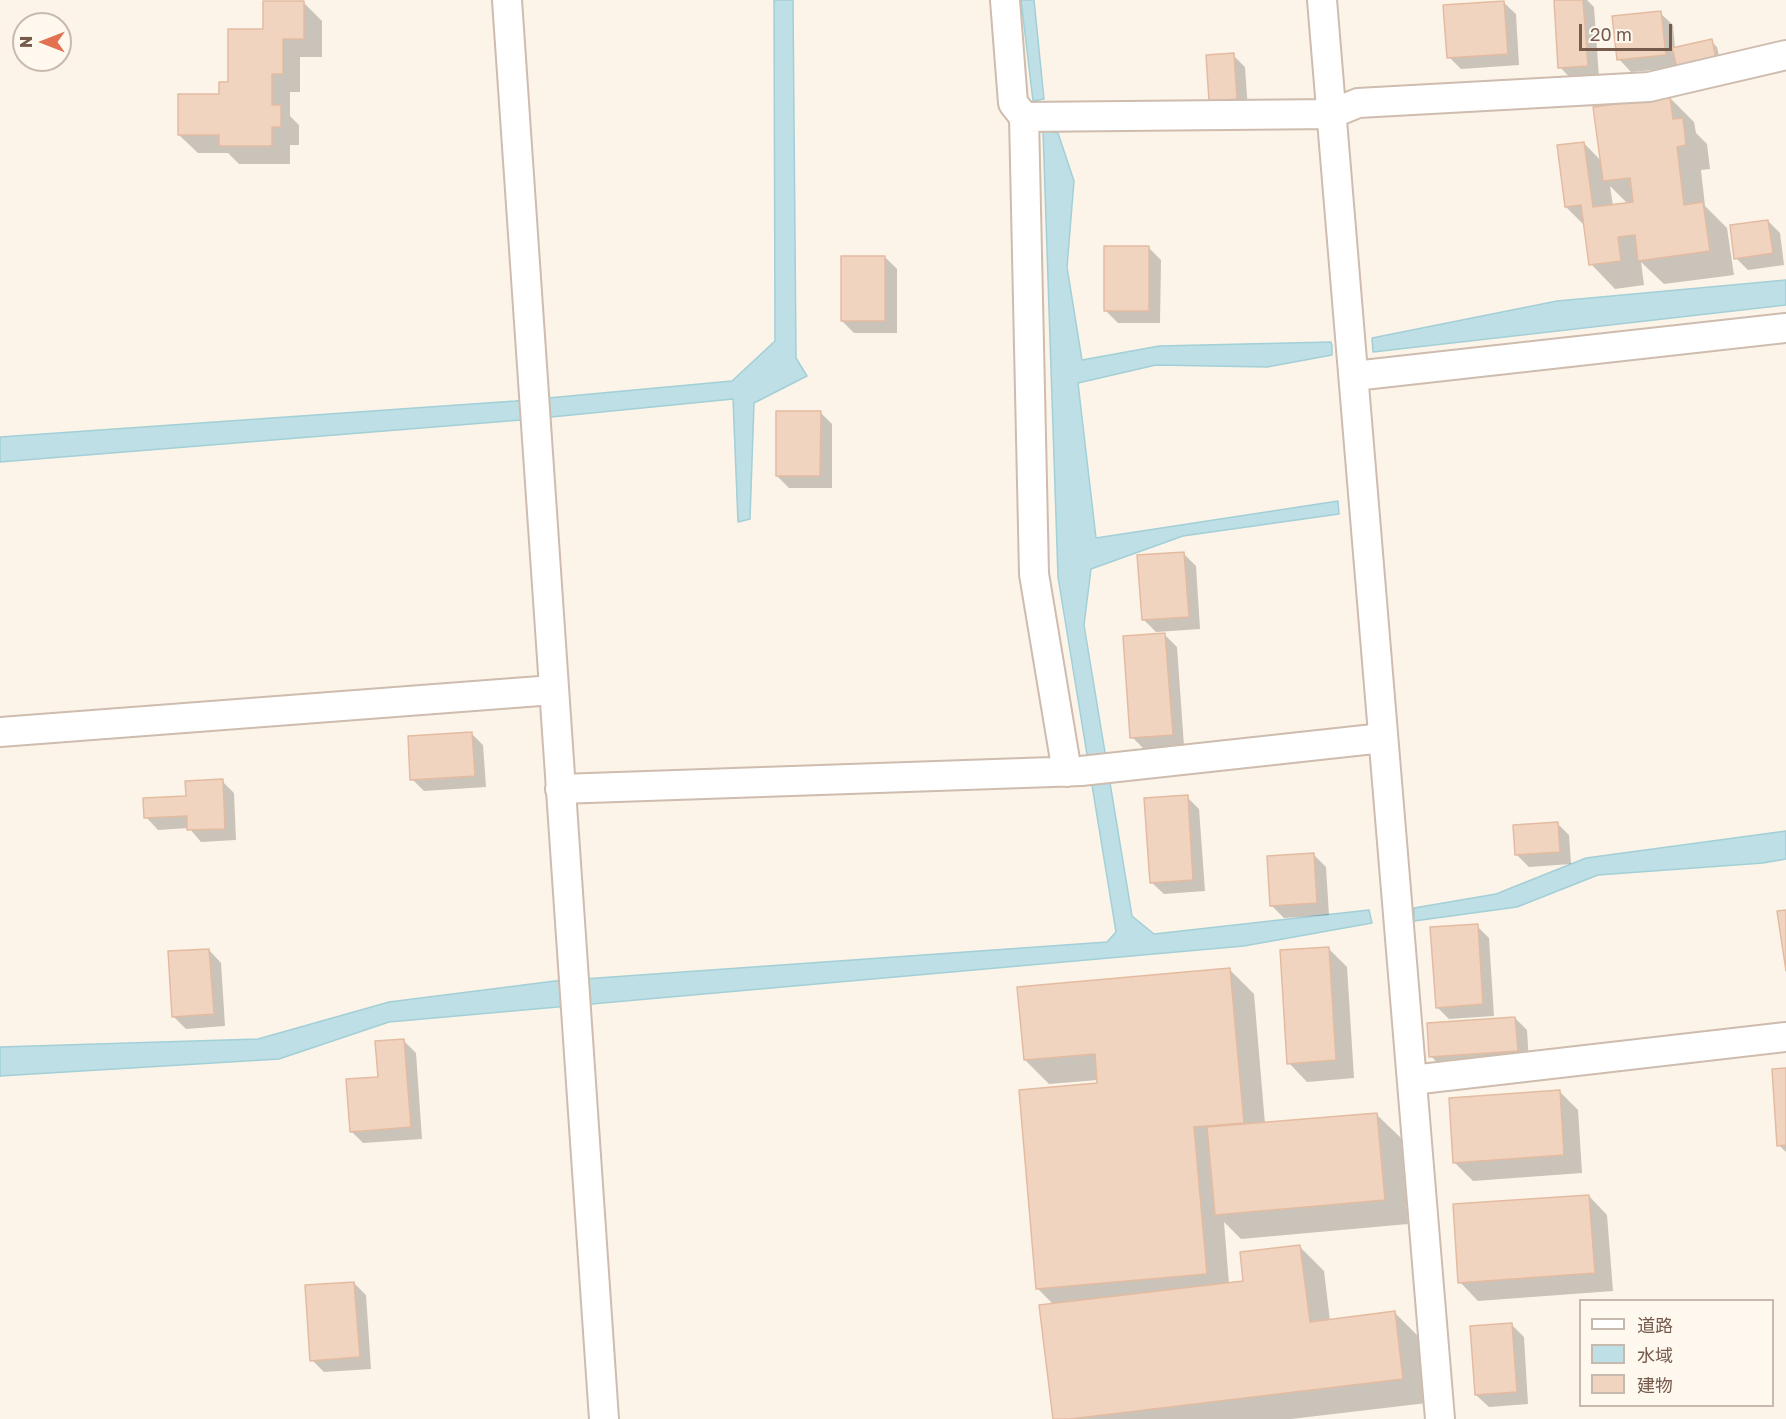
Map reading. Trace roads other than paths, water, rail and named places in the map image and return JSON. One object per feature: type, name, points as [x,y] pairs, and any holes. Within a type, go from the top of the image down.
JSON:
[{"type":"street","points":[[507,0],[604,1419]]},
{"type":"street","points":[[1005,0],[1013,103],[1024,117],[1034,574],[1074,771]]},
{"type":"street","points":[[1322,0],[1440,1419]]},
{"type":"street","points":[[1024,117],[1331,114],[1358,103],[1649,87],[1786,55]]},
{"type":"street","points":[[1353,376],[1786,328]]},
{"type":"street","points":[[0,732],[553,690]]},
{"type":"street","points":[[560,789],[1074,771],[1383,738]]},
{"type":"street","points":[[1412,1080],[1786,1037]]},
{"type":"water","points":[[774,0],[793,0],[796,358],[807,376],[754,403],[750,519],[738,522],[733,399],[521,420],[0,462],[0,437],[515,401],[732,381],[775,341]]},
{"type":"water","points":[[1021,0],[1034,0],[1044,99],[1033,101]]},
{"type":"water","points":[[1043,130],[1058,133],[1074,181],[1067,267],[1082,360],[1159,346],[1331,342],[1332,346],[1332,355],[1267,367],[1156,365],[1078,383],[1096,538],[1338,501],[1339,514],[1183,536],[1091,569],[1084,625],[1132,916],[1154,934],[1369,910],[1372,923],[1244,946],[389,1022],[279,1059],[0,1076],[0,1047],[258,1039],[389,1002],[555,981],[1107,942],[1116,932],[1058,577]]},
{"type":"water","points":[[1786,280],[1786,305],[1373,352],[1372,338],[1557,301]]},
{"type":"water","points":[[1786,831],[1786,859],[1763,863],[1598,875],[1517,907],[1414,921],[1414,908],[1496,894],[1586,858]]}]
